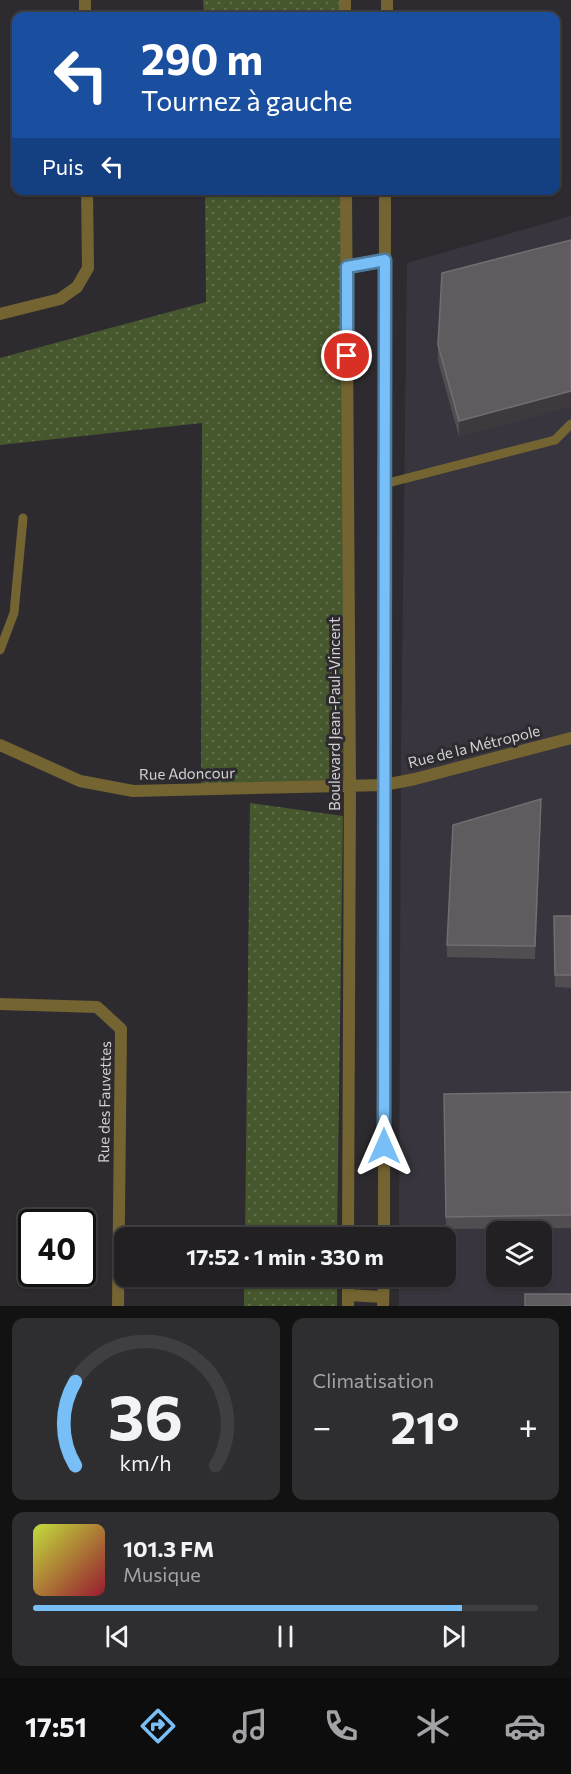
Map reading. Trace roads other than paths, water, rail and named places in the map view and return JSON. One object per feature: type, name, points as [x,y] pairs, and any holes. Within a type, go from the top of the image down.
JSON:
[{"type":"street","points":[[0,314],[60,299],[77,287],[88,268],[87,195]]},
{"type":"street","name":"Boulevard Jean-Paul-Vincent","points":[[346,195],[350,786],[348,1227]]},
{"type":"street","points":[[384,1227],[386,195]]},
{"type":"street","points":[[347,267],[385,260]]},
{"type":"street","name":"Rue de la Métropole","points":[[384,784],[414,779],[571,738]]},
{"type":"street","name":"Rue Adoncour","points":[[0,745],[80,781],[134,791],[384,784]]},
{"type":"street","name":"Rue des Fauvettes","points":[[0,1004],[97,1006],[121,1029],[118,1306]]},
{"type":"street","points":[[348,1301],[383,1301]]},
{"type":"lane","points":[[384,484],[555,440],[571,424]]},
{"type":"lane","points":[[0,650],[14,613],[23,518]]}]
